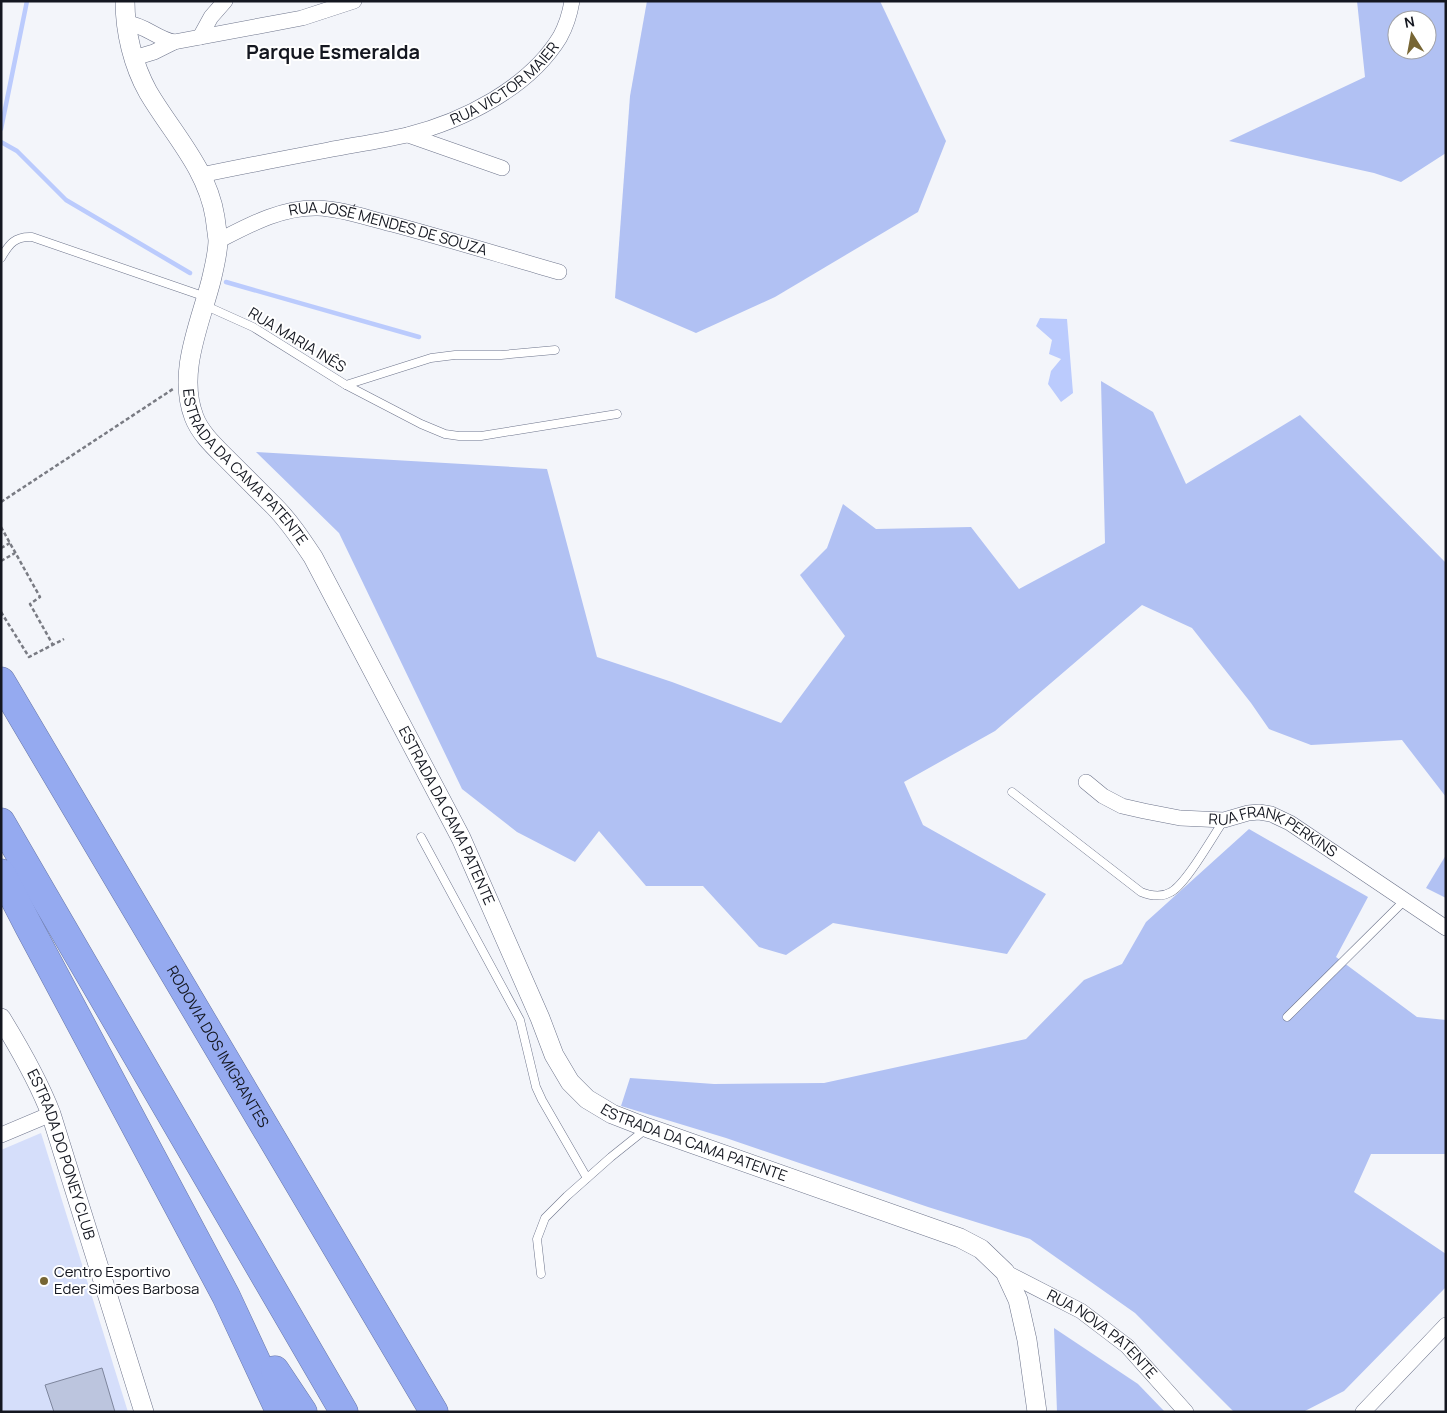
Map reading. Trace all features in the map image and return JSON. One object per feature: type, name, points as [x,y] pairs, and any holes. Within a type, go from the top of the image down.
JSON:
[{"type":"highway","name":"RODOVIA DOS IMIGRANTES","points":[[1,681],[434,1410]]},
{"type":"highway","points":[[1,822],[344,1412]]},
{"type":"highway","points":[[1,873],[226,1296],[280,1412]]},
{"type":"highway","points":[[226,1296],[304,1412]]},
{"type":"street","name":"ESTRADA DA CAMA PATENTE","points":[[125,1],[127,24],[138,72],[201,174],[213,208],[218,241],[215,265],[189,361],[188,387],[191,410],[200,430],[285,518],[313,557],[461,838],[540,1018],[554,1055],[570,1082],[587,1099],[612,1114],[960,1238],[981,1249],[1005,1272],[1018,1300],[1037,1412]]},
{"type":"street","points":[[200,37],[224,1]]},
{"type":"street","points":[[134,58],[154,52],[174,42],[302,18],[354,1]]},
{"type":"street","name":"RUA VICTOR MAIER","points":[[201,174],[408,135],[481,107],[513,87],[544,59],[560,36],[572,1]]},
{"type":"street","points":[[127,24],[139,26],[159,37],[174,42]]},
{"type":"street","points":[[408,135],[502,168]]},
{"type":"street","name":"RUA JOSÉ MENDES DE SOUZA","points":[[218,241],[260,219],[286,212],[316,208],[343,212],[406,228],[559,272]]},
{"type":"street","name":"RUA FRANK PERKINS","points":[[1086,782],[1103,796],[1122,806],[1144,812],[1180,818],[1224,820],[1248,813],[1271,814],[1290,823],[1446,928]]},
{"type":"street","name":"ESTRADA DO PONEY CLUB","points":[[1,1018],[40,1087],[51,1114],[144,1412]]},
{"type":"street","points":[[1,1135],[51,1114]]},
{"type":"street","name":"RUA NOVA PATENTE","points":[[1005,1272],[1081,1311],[1127,1346],[1186,1412]]},
{"type":"street","points":[[1365,1411],[1446,1325]]},
{"type":"lane","name":"RUA MARIA INÊS","points":[[1,258],[12,241],[19,238],[32,237],[205,301],[254,327],[346,385],[431,358],[455,355],[501,355],[555,350]]},
{"type":"lane","points":[[346,385],[421,424],[445,434],[459,436],[481,436],[617,414]]},
{"type":"lane","points":[[1012,792],[1141,892],[1151,896],[1162,896],[1172,892],[1182,884],[1224,820]]},
{"type":"lane","points":[[421,837],[520,1020],[536,1087],[587,1178]]},
{"type":"lane","points":[[1287,1017],[1405,900]]},
{"type":"lane","points":[[541,1274],[537,1239],[545,1218],[611,1156],[648,1128]]},
{"type":"path","points":[[1,502],[175,388],[188,387]]},
{"type":"path","points":[[1,527],[40,597],[30,604],[53,645]]},
{"type":"path","points":[[1,548],[10,543]]},
{"type":"path","points":[[1,561],[15,553]]},
{"type":"path","points":[[1,612],[29,658],[64,639]]},
{"type":"shaded area","points":[[647,1],[880,1],[946,141],[918,212],[775,297],[696,333],[615,298],[630,96]]},
{"type":"shaded area","points":[[1357,1],[1446,1],[1446,153],[1401,182],[1374,173],[1229,141],[1365,77]]},
{"type":"shaded area","points":[[1040,318],[1067,319],[1073,393],[1061,402],[1048,384],[1051,371],[1061,359],[1049,354],[1052,340],[1036,326]]},
{"type":"shaded area","points":[[1101,381],[1153,412],[1186,484],[1300,415],[1446,563],[1446,797],[1402,740],[1311,745],[1269,729],[1192,628],[1142,605],[995,731],[904,782],[923,825],[1046,894],[1007,954],[833,923],[786,955],[759,947],[703,886],[646,886],[599,831],[575,862],[517,832],[462,789],[339,533],[256,452],[547,469],[597,657],[672,682],[781,723],[845,636],[800,575],[827,548],[843,504],[876,529],[971,527],[1019,589],[1105,543]]},
{"type":"shaded area","points":[[1249,829],[1368,897],[1336,957],[1417,1017],[1446,1020],[1446,1154],[1371,1154],[1354,1192],[1446,1254],[1446,1287],[1344,1391],[1303,1412],[1234,1412],[1135,1313],[1030,1239],[928,1207],[726,1138],[621,1106],[630,1078],[714,1084],[824,1083],[1026,1039],[1084,980],[1122,964],[1146,922]]},
{"type":"shaded area","points":[[1446,855],[1446,898],[1426,888]]},
{"type":"shaded area","name":"Centro Esportivo Eder Simões Barbosa","points":[[41,1133],[128,1412],[1,1412],[1,1150]]},
{"type":"shaded area","points":[[1054,1328],[1138,1384],[1165,1412],[1057,1412]]},
{"type":"building","points":[[102,1368],[115,1412],[54,1412],[45,1385]]},
{"type":"waterway","points":[[1,129],[27,1]]},
{"type":"waterway","points":[[1,142],[17,151],[66,200],[190,273]]},
{"type":"waterway","points":[[226,282],[419,337]]},
{"type":"place","name":"Centro Esportivo Eder Simões Barbosa","points":[[44,1281]]},
{"type":"district","name":"Parque Esmeralda","points":[[333,52]]}]
